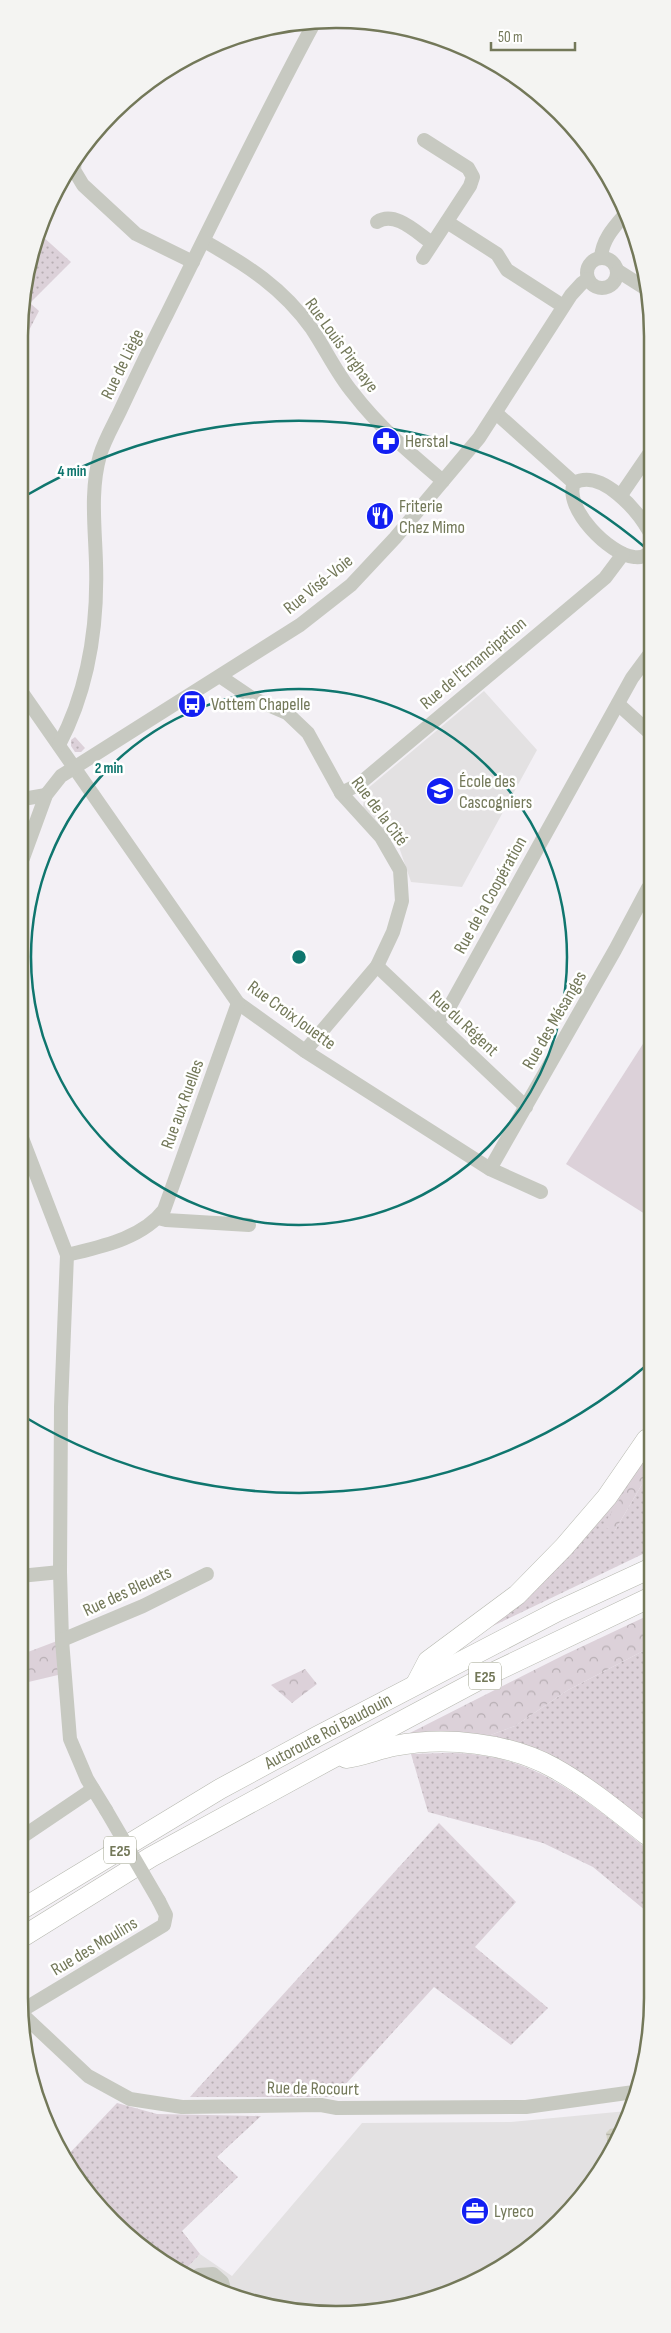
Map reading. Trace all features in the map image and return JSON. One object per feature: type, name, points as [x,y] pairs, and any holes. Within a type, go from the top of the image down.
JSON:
[{"type":"highway","points":[[416,1684],[428,1661],[517,1595],[564,1547],[607,1497],[644,1443]]},
{"type":"highway","name":"Autoroute Roi Baudouin","points":[[28,1906],[220,1789],[416,1684],[558,1611],[644,1571]]},
{"type":"highway","name":"E25","points":[[327,1761],[488,1675],[644,1600]]},
{"type":"highway","points":[[327,1761],[357,1757],[394,1746],[438,1742],[480,1745],[516,1753],[553,1767],[593,1792],[644,1833]]},
{"type":"highway","name":"Autoroute Roi Baudouin","points":[[28,1933],[151,1857],[327,1761]]},
{"type":"street","name":"Rue de Liège","points":[[59,745],[68,728],[89,664],[93,643],[96,621],[94,491],[101,453],[192,262],[279,88],[311,28]]},
{"type":"street","points":[[423,258],[470,186],[472,172],[424,140]]},
{"type":"street","points":[[75,171],[83,185],[136,234],[192,262]]},
{"type":"street","points":[[377,222],[385,218],[395,219],[432,243]]},
{"type":"street","name":"Rue Visé-Voie","points":[[28,844],[46,795],[61,776],[221,677],[300,625],[351,585],[395,538],[479,438],[563,306],[577,288],[588,279],[589,265],[592,261],[601,258],[601,250],[606,237],[621,220]]},
{"type":"street","points":[[447,222],[497,254],[508,270],[563,306]]},
{"type":"street","name":"Rue Louis Pirghaye","points":[[204,240],[242,262],[274,284],[311,328],[351,391],[374,419],[400,446],[443,481]]},
{"type":"street","points":[[601,258],[612,260],[618,271],[639,285]]},
{"type":"street","points":[[588,279],[594,286],[605,288],[614,283],[618,271]]},
{"type":"street","points":[[496,413],[574,483]]},
{"type":"street","points":[[621,495],[644,461]]},
{"type":"street","points":[[574,483],[583,480],[593,482],[621,495],[644,525]]},
{"type":"street","points":[[574,483],[571,498],[584,520],[604,541],[623,554],[635,558],[644,555]]},
{"type":"street","name":"Rue de l'Emancipation","points":[[341,793],[358,785],[598,584],[611,571],[623,554]]},
{"type":"street","name":"Rue de la Coopération","points":[[437,1022],[450,1006],[637,670],[644,661]]},
{"type":"street","name":"Rue de la Cité","points":[[221,677],[252,698],[287,713],[308,733],[341,793],[381,837],[400,870],[402,901],[393,932],[377,966],[305,1051]]},
{"type":"street","name":"Rue Croix Jouette","points":[[28,701],[238,1003],[305,1051],[490,1169],[541,1192]]},
{"type":"street","points":[[618,704],[644,727]]},
{"type":"street","points":[[28,798],[46,795]]},
{"type":"street","name":"Rue des Mésanges","points":[[490,1169],[616,950],[644,896]]},
{"type":"street","name":"Rue du Régent","points":[[377,966],[526,1107]]},
{"type":"street","name":"Rue aux Ruelles","points":[[158,1218],[164,1210],[238,1003]]},
{"type":"street","points":[[28,1154],[67,1255],[106,1246],[132,1234],[158,1218],[249,1225]]},
{"type":"street","name":"Rue des Moulins","points":[[28,2009],[164,1925],[166,1915],[93,1789],[70,1739],[62,1640],[60,1572],[61,1407],[67,1255]]},
{"type":"street","points":[[28,1575],[60,1572]]},
{"type":"street","name":"Rue des Bleuets","points":[[62,1640],[143,1606],[207,1574]]},
{"type":"street","points":[[28,1833],[93,1789]]},
{"type":"street","name":"Rue de Rocourt","points":[[28,2019],[88,2076],[130,2100],[182,2107],[321,2105],[337,2108],[526,2106],[628,2093]]},
{"type":"street","points":[[201,2275],[213,2274],[222,2284]]},
{"type":"shaded area","name":"École des Cascogniers","points":[[484,691],[537,750],[462,887],[411,882],[399,847],[363,810],[364,794],[367,789]]},
{"type":"shaded area","points":[[621,2112],[612,2134],[592,2169],[567,2201],[523,2242],[507,2254],[472,2274],[435,2289],[396,2300],[336,2306],[275,2300],[236,2289],[187,2267],[200,2254],[232,2276],[362,2123],[511,2122]]},
{"type":"shaded area","points":[[610,2129],[614,2129],[608,2142],[606,2133]]},
{"type":"green space","points":[[44,237],[71,262],[30,303],[39,311],[28,332],[28,315],[33,275]]},
{"type":"green space","points":[[75,737],[85,748],[81,752],[75,752],[71,746],[71,740]]},
{"type":"green space","points":[[644,1042],[644,1213],[566,1164]]},
{"type":"green space","points":[[644,1458],[614,1532],[644,1481],[644,1553],[474,1635]]},
{"type":"green space","points":[[644,1460],[644,1481],[614,1532],[603,1526]]},
{"type":"green space","points":[[644,1617],[644,1651],[568,1690],[515,1726],[480,1739],[404,1736],[564,1655]]},
{"type":"green space","points":[[57,1641],[58,1675],[28,1682],[28,1652]]},
{"type":"green space","points":[[644,1651],[644,1827],[480,1739],[515,1726],[568,1690]]},
{"type":"green space","points":[[305,1669],[317,1684],[292,1703],[271,1685]]},
{"type":"green space","points":[[465,1753],[503,1760],[526,1767],[548,1777],[589,1803],[644,1847],[644,1909],[593,1867],[543,1843],[428,1812],[411,1754]]},
{"type":"green space","points":[[439,1823],[516,1902],[475,1947],[548,2008],[511,2045],[434,1987],[334,2097],[190,2097]]},
{"type":"green space","points":[[117,2103],[157,2114],[261,2116],[217,2157],[238,2177],[182,2231],[200,2254],[187,2267],[164,2254],[132,2229],[104,2201],[79,2169],[70,2153]]},
{"type":"place","name":"Herstal","points":[[386,441]]},
{"type":"place","name":"Friterie Chez Mimo","points":[[380,516]]},
{"type":"place","name":"Vottem Chapelle","points":[[192,704]]},
{"type":"place","name":"École des Cascogniers","points":[[440,791]]},
{"type":"place","name":"Lyreco","points":[[475,2211]]}]
